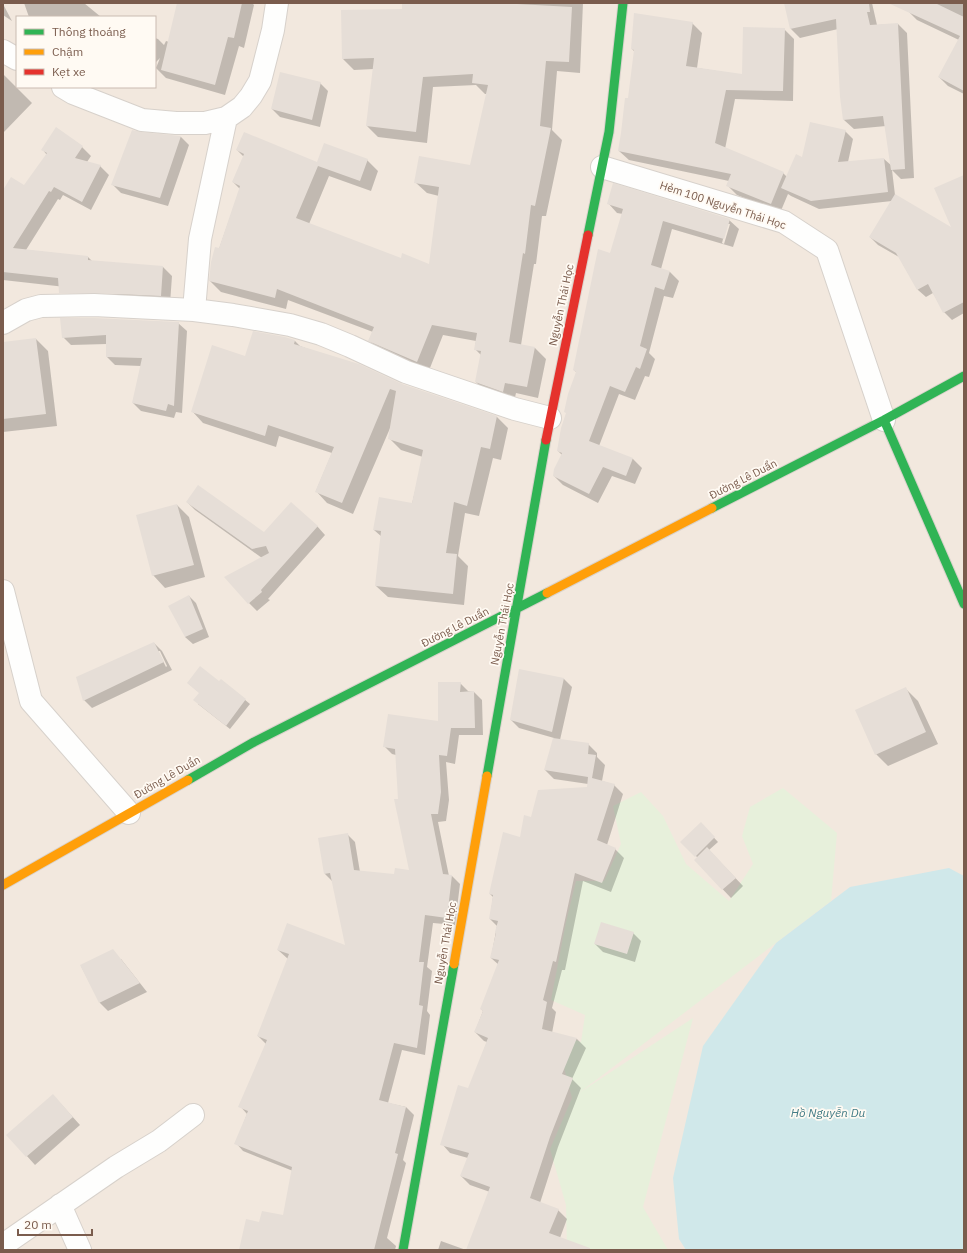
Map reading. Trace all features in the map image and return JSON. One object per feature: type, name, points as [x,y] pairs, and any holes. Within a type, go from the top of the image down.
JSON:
[{"type":"street","points":[[65,88],[73,93],[142,120],[176,123],[205,123],[226,118],[242,107],[252,96],[260,81],[273,30],[277,3]]},
{"type":"street","name":"Nguyễn Thái Học","points":[[403,1250],[550,418],[609,132],[623,3]]},
{"type":"street","points":[[3,50],[16,58]]},
{"type":"street","points":[[194,310],[200,239],[226,118]]},
{"type":"street","name":"Hẻm 100 Nguyễn Thái Học","points":[[602,167],[784,222],[827,250],[884,420]]},
{"type":"street","points":[[3,323],[26,310],[41,306],[94,305],[194,310],[233,315],[290,325],[321,334],[406,372],[515,409],[550,418]]},
{"type":"street","name":"Đường Lê Duẩn","points":[[3,884],[254,742],[517,609],[963,378]]},
{"type":"street","points":[[884,420],[964,604]]},
{"type":"street","points":[[3,591],[30,702],[129,813]]},
{"type":"street","points":[[3,1245],[116,1167],[159,1141],[193,1116]]},
{"type":"street","points":[[60,1205],[80,1250]]},
{"type":"shaded area","points":[[3,3],[964,3],[964,1250],[3,1250]]},
{"type":"green space","points":[[783,788],[837,833],[831,901],[579,1093],[693,1018],[643,1207],[668,1250],[567,1250],[566,1205],[550,1149],[572,1098],[564,1068],[558,1033],[581,1042],[585,1015],[551,1000],[566,922],[576,881],[604,881],[621,844],[613,806],[641,792],[663,816],[686,864],[729,901],[753,864],[742,836],[750,807]]},
{"type":"water","name":"Hồ Nguyễn Du","points":[[949,868],[964,876],[964,1250],[686,1250],[679,1239],[673,1178],[703,1046],[776,943],[850,887]]},
{"type":"building","points":[[177,3],[242,3],[234,38],[228,37],[215,85],[161,70]]},
{"type":"building","points":[[402,3],[501,3],[572,7],[569,62],[546,61],[540,126],[551,128],[535,206],[531,205],[525,254],[523,253],[509,342],[535,347],[527,387],[505,383],[503,392],[475,382],[481,351],[474,350],[477,333],[432,325],[417,362],[368,341],[374,327],[277,289],[275,298],[209,281],[211,262],[215,247],[219,248],[240,186],[232,182],[244,154],[236,150],[244,132],[317,162],[324,143],[368,159],[360,181],[318,166],[296,218],[401,258],[402,253],[429,264],[439,187],[414,183],[419,156],[470,165],[488,85],[472,83],[473,74],[423,77],[416,132],[366,126],[374,58],[342,59],[341,10],[402,9]]},
{"type":"building","points":[[784,3],[869,3],[870,12],[867,12],[870,25],[898,23],[905,169],[891,170],[883,116],[843,120],[840,97],[836,19],[790,29]]},
{"type":"building","points":[[888,3],[935,3],[964,17],[964,91],[938,77],[960,36]]},
{"type":"building","points":[[634,13],[693,22],[686,66],[742,74],[743,27],[785,28],[783,91],[726,90],[715,143],[784,172],[771,204],[726,186],[731,174],[618,151],[625,98],[628,98],[634,50],[631,49]]},
{"type":"building","points":[[280,72],[321,82],[312,120],[271,109]]},
{"type":"building","points":[[810,122],[846,130],[838,162],[884,158],[888,192],[811,201],[781,188],[796,154],[802,157]]},
{"type":"building","points":[[56,127],[83,146],[75,158],[101,165],[82,202],[54,187],[51,192],[49,191],[13,248],[88,256],[88,260],[163,266],[161,296],[59,293],[58,278],[3,272],[3,190],[11,177],[24,185],[47,153],[41,150]]},
{"type":"building","points":[[132,130],[181,136],[160,198],[111,185]]},
{"type":"building","points":[[964,175],[964,302],[943,313],[928,284],[917,290],[896,253],[869,237],[895,194],[951,227],[934,188]]},
{"type":"building","points":[[613,183],[730,219],[724,239],[663,221],[651,265],[670,271],[664,290],[655,287],[640,346],[647,349],[640,369],[636,367],[625,392],[610,386],[589,441],[633,458],[626,476],[603,467],[589,494],[553,476],[554,469],[562,453],[557,451],[561,428],[566,413],[564,412],[568,394],[576,372],[573,370],[598,249],[610,253],[623,209],[607,204]]},
{"type":"building","points":[[60,318],[179,322],[174,406],[168,404],[166,411],[132,403],[142,358],[106,357],[106,335],[62,338]]},
{"type":"building","points":[[253,331],[295,340],[294,344],[359,364],[402,384],[497,416],[490,449],[481,447],[467,506],[454,502],[446,553],[457,554],[453,594],[375,586],[381,531],[373,530],[379,497],[412,503],[423,450],[388,439],[396,391],[390,389],[342,503],[315,492],[334,447],[268,425],[265,436],[191,412],[212,345],[245,356]]},
{"type":"building","points":[[36,338],[46,414],[3,419],[3,342]]},
{"type":"building","points":[[198,485],[264,532],[291,502],[318,526],[261,590],[262,592],[248,604],[224,577],[269,553],[266,546],[252,549],[186,502]]},
{"type":"building","points":[[177,504],[194,565],[152,576],[136,515]]},
{"type":"building","points":[[189,595],[203,629],[185,637],[168,606]]},
{"type":"building","points":[[154,642],[164,662],[83,701],[76,677]]},
{"type":"building","points":[[200,666],[219,681],[221,679],[246,699],[226,726],[193,700],[199,693],[187,683]]},
{"type":"building","points":[[519,669],[564,678],[552,732],[510,720]]},
{"type":"building","points":[[438,682],[461,682],[460,692],[474,691],[475,728],[451,728],[447,756],[439,755],[441,792],[438,814],[431,814],[443,874],[452,875],[447,918],[425,915],[419,962],[424,962],[419,1005],[423,1006],[417,1048],[394,1043],[379,1100],[406,1107],[395,1153],[398,1154],[374,1250],[239,1250],[246,1219],[259,1222],[262,1211],[283,1215],[292,1167],[234,1144],[248,1111],[238,1107],[267,1040],[257,1036],[289,954],[277,950],[287,923],[345,945],[330,873],[324,874],[318,838],[348,833],[354,870],[394,874],[395,868],[409,870],[394,799],[398,799],[395,749],[383,747],[388,714],[438,721]]},
{"type":"building","points":[[906,687],[926,732],[875,755],[855,710]]},
{"type":"building","points":[[553,738],[589,743],[588,754],[596,755],[592,778],[615,784],[597,840],[616,848],[602,883],[575,873],[556,962],[553,961],[543,1000],[547,1002],[542,1029],[577,1038],[562,1074],[573,1078],[550,1137],[530,1198],[559,1209],[549,1233],[590,1248],[590,1250],[466,1250],[490,1187],[460,1176],[469,1153],[440,1145],[458,1085],[468,1088],[488,1038],[474,1032],[483,1011],[480,1009],[499,960],[490,958],[498,921],[489,919],[493,895],[489,894],[503,832],[520,837],[524,815],[531,817],[538,790],[587,787],[588,777],[544,770]]},
{"type":"building","points":[[701,822],[715,837],[695,857],[680,842]]},
{"type":"building","points":[[707,847],[736,878],[722,890],[694,860]]},
{"type":"building","points":[[601,922],[634,932],[627,954],[594,944]]},
{"type":"building","points":[[113,949],[140,983],[99,1003],[80,965]]},
{"type":"building","points":[[53,1094],[73,1117],[26,1157],[6,1135]]},
{"type":"traffic: fast","points":[[588,235],[609,132],[623,3]]},
{"type":"traffic: fast","points":[[712,508],[884,420],[964,376]]},
{"type":"traffic: fast","points":[[884,420],[964,604]]},
{"type":"traffic: fast","points":[[487,776],[546,440]]},
{"type":"traffic: fast","points":[[188,780],[254,742],[547,593]]},
{"type":"traffic: fast","points":[[403,1250],[454,964]]},
{"type":"traffic: slow","points":[[547,593],[712,508]]},
{"type":"traffic: slow","points":[[454,964],[487,776]]},
{"type":"traffic: slow","points":[[3,885],[188,780]]},
{"type":"traffic: jam","points":[[546,440],[588,235]]}]
